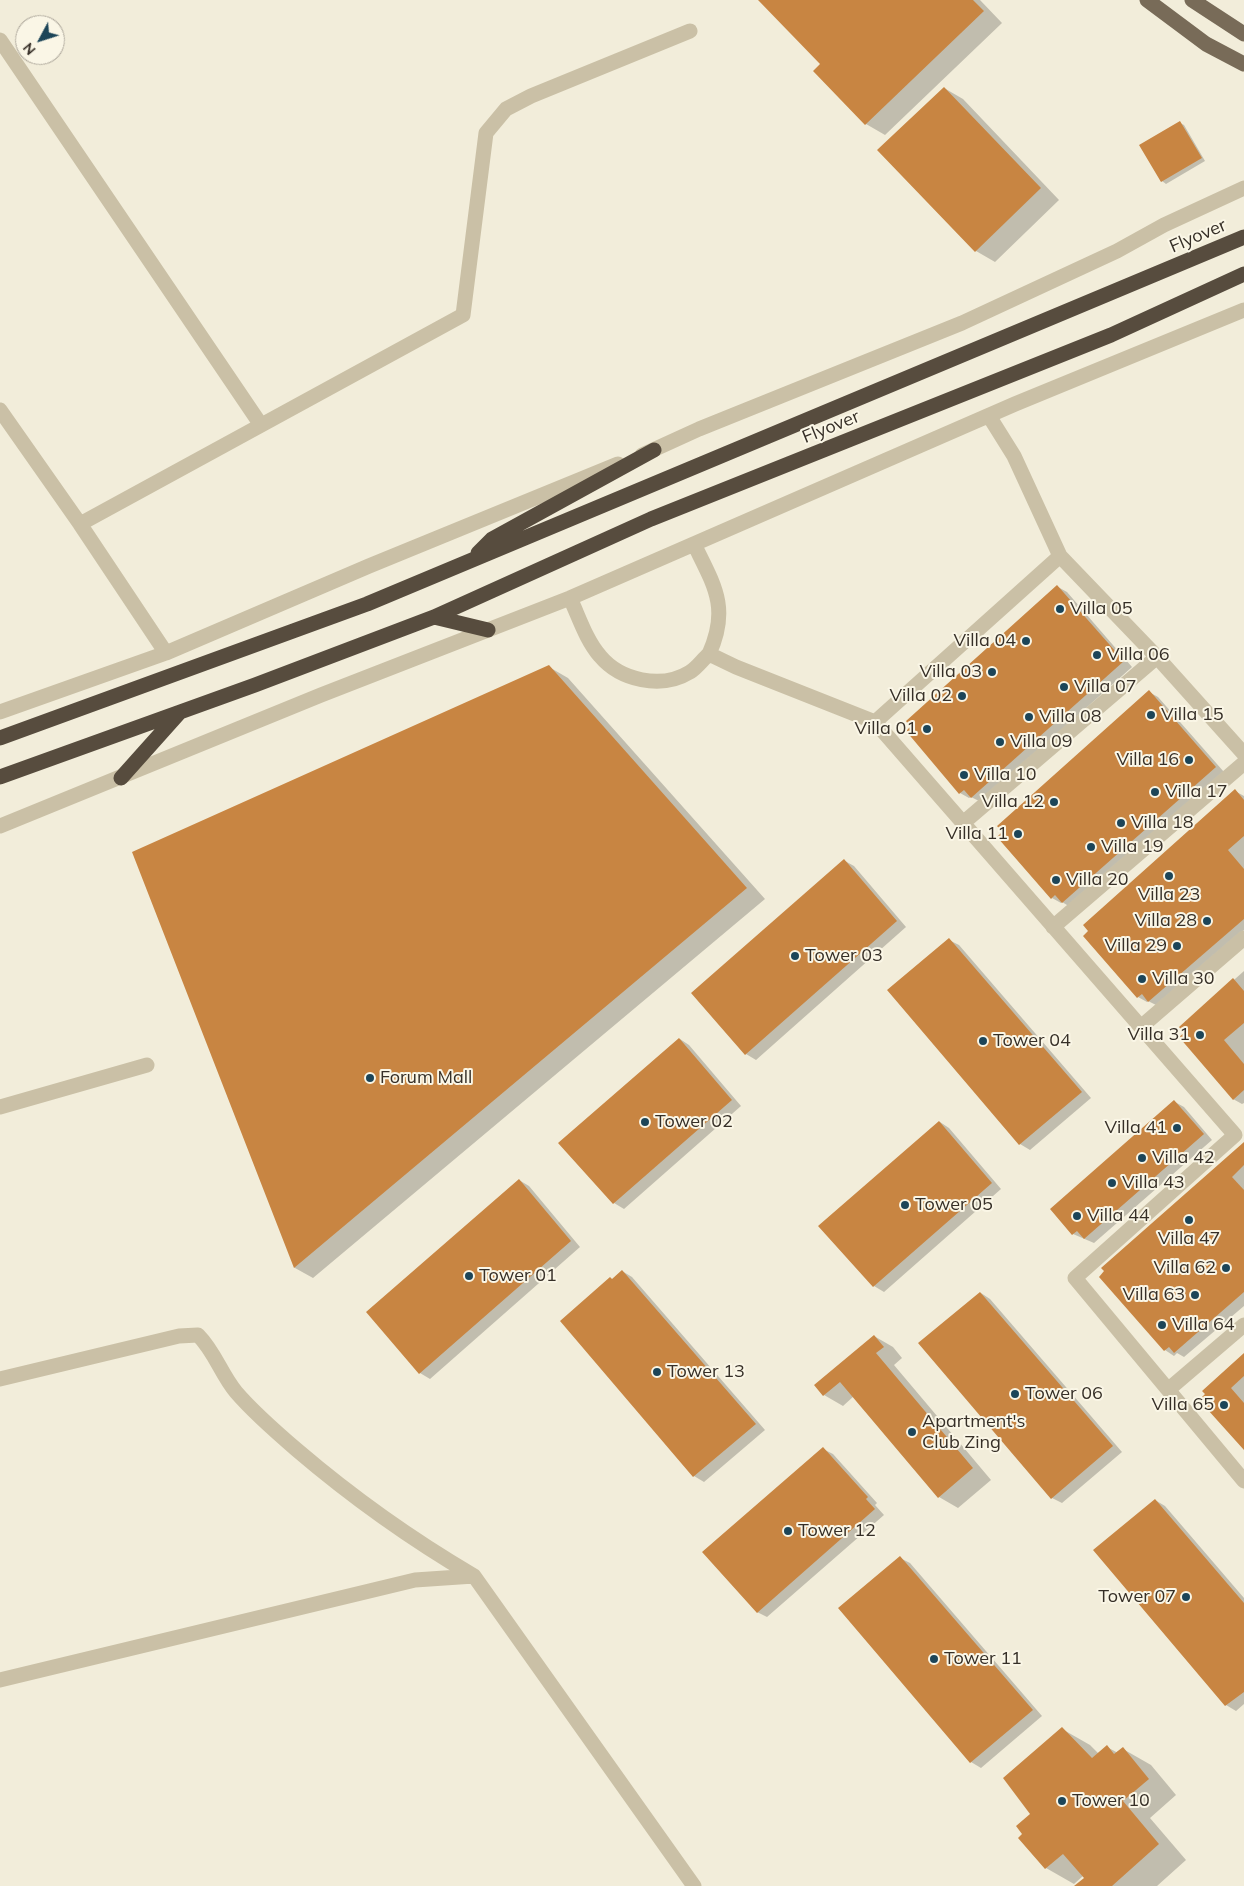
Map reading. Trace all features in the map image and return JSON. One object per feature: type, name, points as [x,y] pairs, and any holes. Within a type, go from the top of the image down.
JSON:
[{"type":"highway","name":"Flyover","points":[[0,738],[367,604],[1244,236]]},
{"type":"highway","name":"Flyover","points":[[0,777],[434,617],[650,519],[1110,335],[1244,274]]},
{"type":"highway","points":[[474,558],[492,539],[654,450]]},
{"type":"highway","points":[[434,617],[488,630]]},
{"type":"highway","points":[[121,778],[181,711]]},
{"type":"main road","points":[[1147,0],[1206,44],[1244,64]]},
{"type":"main road","points":[[1192,0],[1244,34]]},
{"type":"street","points":[[80,524],[463,314],[486,133],[506,109],[531,96],[690,31]]},
{"type":"street","points":[[0,40],[261,425]]},
{"type":"street","points":[[0,712],[166,653],[369,566],[654,450],[699,429],[962,323],[1117,251],[1164,225],[1244,188]]},
{"type":"street","points":[[0,826],[321,695],[570,598],[989,416],[1244,310]]},
{"type":"street","points":[[0,410],[80,524],[166,653]]},
{"type":"street","points":[[989,416],[1014,456],[1060,556],[1157,657],[1244,754]]},
{"type":"street","points":[[570,598],[590,642],[600,657],[622,675],[645,680],[668,680],[690,672],[709,654],[718,627],[719,600],[694,544]]},
{"type":"street","points":[[875,722],[1060,556]]},
{"type":"street","points":[[709,654],[736,667],[875,722],[1053,927],[1240,1131],[1075,1278],[1244,1481]]},
{"type":"street","points":[[963,823],[1157,657]]},
{"type":"street","points":[[1053,927],[1244,762]]},
{"type":"street","points":[[1142,1026],[1244,938]]},
{"type":"street","points":[[0,1107],[147,1065]]},
{"type":"street","points":[[1169,1389],[1244,1325]]},
{"type":"street","points":[[0,1379],[178,1336],[198,1335],[209,1346],[218,1367],[236,1392],[293,1446],[365,1504],[442,1557],[474,1576],[694,1886]]},
{"type":"street","points":[[0,1680],[415,1580],[474,1576]]},
{"type":"building","points":[[758,0],[973,0],[984,11],[865,125],[813,71],[820,64]]},
{"type":"building","points":[[944,87],[1041,188],[975,252],[877,150]]},
{"type":"building","points":[[1180,121],[1202,158],[1161,182],[1139,145]]},
{"type":"building","points":[[1057,585],[1124,661],[971,798],[964,790],[959,794],[906,731],[910,727],[906,721]]},
{"type":"building","name":"Forum Mall","points":[[549,665],[747,888],[294,1268],[132,852]]},
{"type":"building","points":[[1149,690],[1216,767],[1062,903],[1055,895],[1051,899],[997,837],[1002,832],[997,826]]},
{"type":"building","points":[[1235,789],[1244,800],[1244,836],[1228,850],[1244,869],[1244,919],[1148,1002],[1142,994],[1137,998],[1083,936],[1088,931],[1083,925]]},
{"type":"building","points":[[844,859],[897,921],[745,1055],[691,993]]},
{"type":"building","points":[[949,938],[1082,1092],[1019,1145],[887,990]]},
{"type":"building","points":[[1233,978],[1244,991],[1244,1023],[1224,1040],[1244,1064],[1244,1090],[1233,1100],[1179,1037],[1184,1033],[1179,1027]]},
{"type":"building","points":[[679,1038],[732,1100],[613,1204],[558,1143]]},
{"type":"building","points":[[1174,1100],[1204,1134],[1084,1239],[1077,1231],[1072,1235],[1050,1209]]},
{"type":"building","points":[[939,1121],[992,1183],[873,1287],[818,1226]]},
{"type":"building","points":[[1244,1142],[1244,1165],[1232,1177],[1244,1190],[1244,1292],[1174,1353],[1169,1347],[1164,1351],[1099,1277],[1104,1271],[1101,1268]]},
{"type":"building","points":[[519,1179],[571,1241],[419,1374],[366,1312]]},
{"type":"building","points":[[622,1270],[756,1424],[693,1477],[560,1321],[610,1277],[612,1279]]},
{"type":"building","points":[[980,1292],[1113,1446],[1051,1499],[918,1343]]},
{"type":"building","name":"Apartment's Club Zing","points":[[874,1335],[884,1347],[876,1353],[973,1468],[938,1498],[840,1382],[823,1396],[814,1385]]},
{"type":"building","name":"Villa 65","points":[[1244,1353],[1244,1376],[1231,1388],[1244,1403],[1244,1450],[1199,1400],[1205,1394],[1202,1391]]},
{"type":"building","points":[[823,1447],[868,1497],[866,1499],[875,1509],[757,1613],[702,1552]]},
{"type":"building","points":[[1155,1499],[1244,1603],[1244,1692],[1225,1706],[1093,1550]]},
{"type":"building","points":[[900,1556],[1033,1710],[970,1763],[838,1608]]},
{"type":"building","points":[[1062,1727],[1092,1758],[1107,1745],[1114,1754],[1123,1747],[1149,1779],[1123,1801],[1159,1844],[1112,1886],[1074,1886],[1084,1878],[1063,1854],[1045,1869],[1018,1838],[1022,1834],[1016,1826],[1030,1814],[1003,1778]]},
{"type":"place","name":"Villa 05","points":[[1060,609]]},
{"type":"place","name":"Villa 04","points":[[1026,641]]},
{"type":"place","name":"Villa 06","points":[[1097,655]]},
{"type":"place","name":"Villa 03","points":[[992,672]]},
{"type":"place","name":"Villa 07","points":[[1064,687]]},
{"type":"place","name":"Villa 02","points":[[962,696]]},
{"type":"place","name":"Villa 15","points":[[1151,715]]},
{"type":"place","name":"Villa 08","points":[[1029,717]]},
{"type":"place","name":"Villa 01","points":[[927,729]]},
{"type":"place","name":"Villa 09","points":[[1000,742]]},
{"type":"place","name":"Villa 16","points":[[1189,760]]},
{"type":"place","name":"Villa 10","points":[[964,775]]},
{"type":"place","name":"Villa 17","points":[[1155,792]]},
{"type":"place","name":"Villa 12","points":[[1054,802]]},
{"type":"place","name":"Villa 18","points":[[1121,823]]},
{"type":"place","name":"Villa 11","points":[[1018,834]]},
{"type":"place","name":"Villa 19","points":[[1091,847]]},
{"type":"place","name":"Villa 23","points":[[1169,876]]},
{"type":"place","name":"Villa 20","points":[[1056,880]]},
{"type":"place","name":"Villa 28","points":[[1207,921]]},
{"type":"place","name":"Villa 29","points":[[1177,946]]},
{"type":"place","name":"Tower 03","points":[[795,956]]},
{"type":"place","name":"Villa 30","points":[[1142,979]]},
{"type":"place","name":"Villa 31","points":[[1200,1035]]},
{"type":"place","name":"Tower 04","points":[[983,1041]]},
{"type":"place","name":"Forum Mall","points":[[370,1078]]},
{"type":"place","name":"Tower 02","points":[[645,1122]]},
{"type":"place","name":"Villa 41","points":[[1177,1128]]},
{"type":"place","name":"Villa 42","points":[[1142,1158]]},
{"type":"place","name":"Villa 43","points":[[1112,1183]]},
{"type":"place","name":"Tower 05","points":[[905,1205]]},
{"type":"place","name":"Villa 44","points":[[1077,1216]]},
{"type":"place","name":"Villa 47","points":[[1189,1220]]},
{"type":"place","name":"Villa 62","points":[[1226,1268]]},
{"type":"place","name":"Tower 01","points":[[469,1276]]},
{"type":"place","name":"Villa 63","points":[[1195,1295]]},
{"type":"place","name":"Villa 64","points":[[1162,1325]]},
{"type":"place","name":"Tower 13","points":[[657,1372]]},
{"type":"place","name":"Tower 06","points":[[1015,1394]]},
{"type":"place","name":"Villa 65","points":[[1224,1405]]},
{"type":"place","name":"Apartment's Club Zing","points":[[912,1432]]},
{"type":"place","name":"Tower 12","points":[[788,1531]]},
{"type":"place","name":"Tower 07","points":[[1186,1597]]},
{"type":"place","name":"Tower 11","points":[[934,1659]]},
{"type":"place","name":"Tower 10","points":[[1062,1801]]}]
